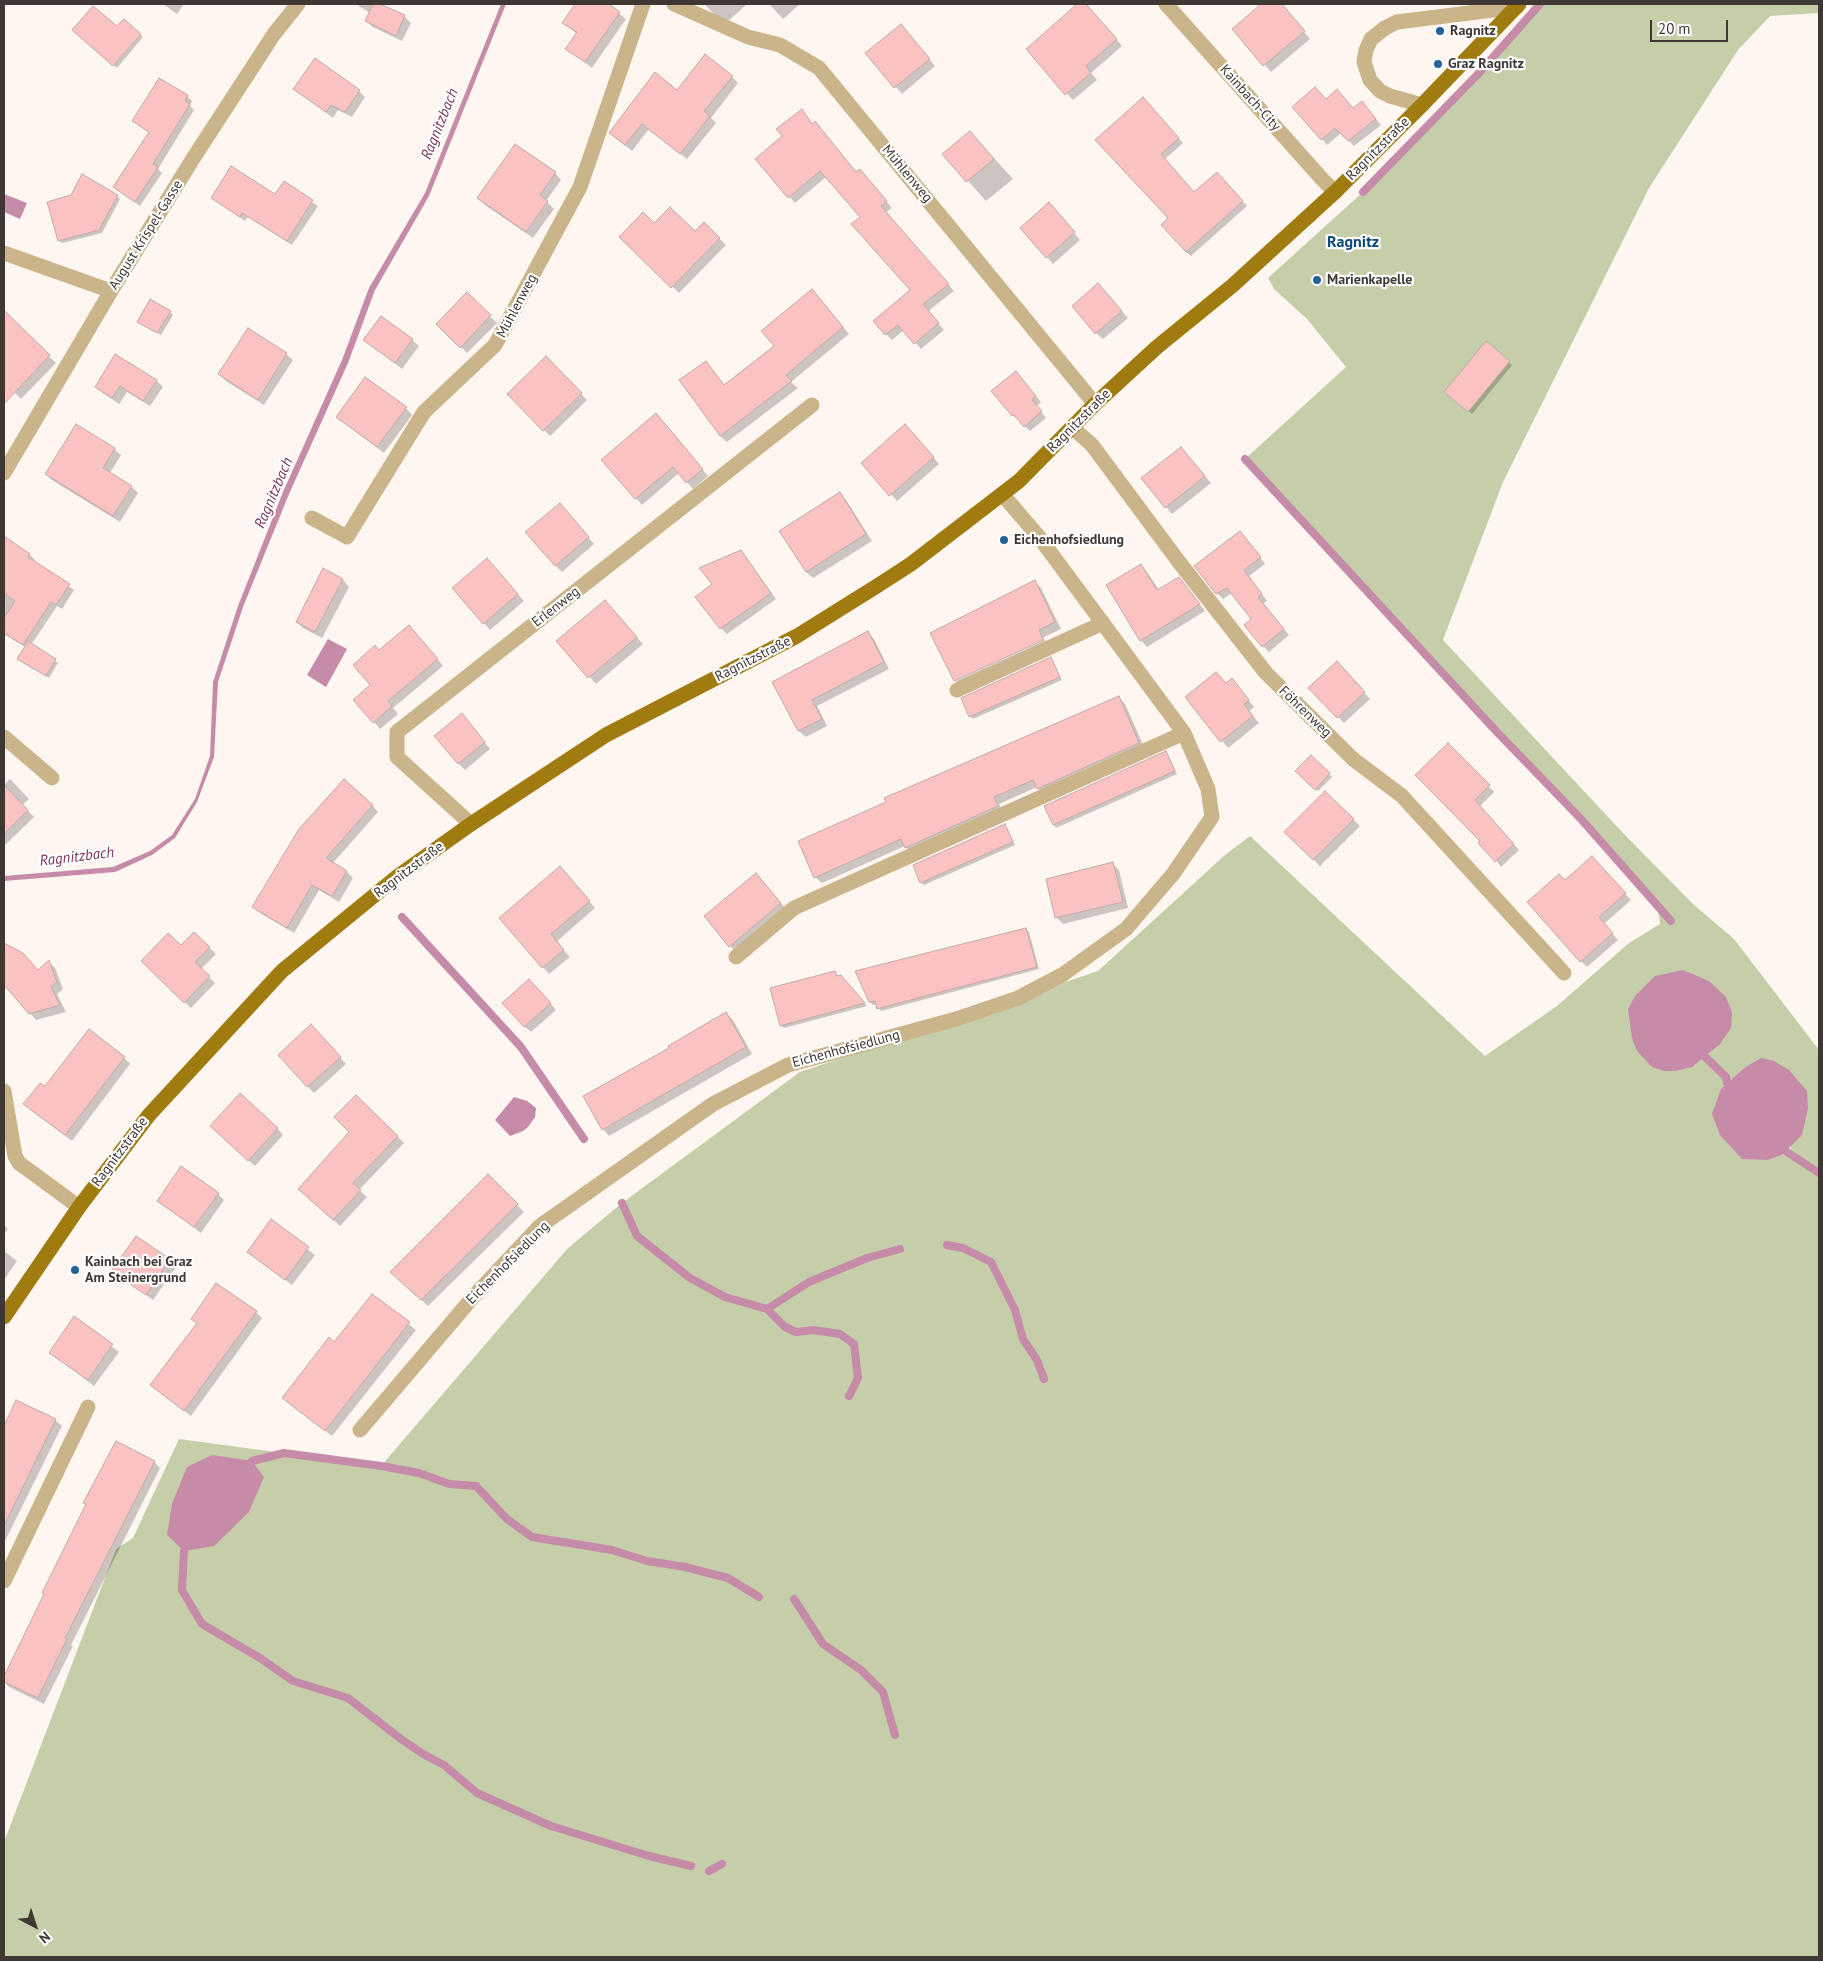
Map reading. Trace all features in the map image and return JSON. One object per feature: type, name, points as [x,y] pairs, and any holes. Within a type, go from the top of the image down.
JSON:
[{"type":"main road","name":"Ragnitzstraße","points":[[4,1317],[79,1207],[149,1115],[282,971],[398,876],[471,824],[606,735],[797,636],[911,564],[1002,494],[1019,480],[1095,404],[1157,347],[1232,286],[1335,192],[1422,106],[1518,5]]},
{"type":"street","name":"August Krispel-Gasse","points":[[4,474],[111,291],[274,34],[298,4]]},
{"type":"street","name":"Mühlenweg","points":[[312,518],[347,537],[424,412],[495,345],[580,187],[642,4]]},
{"type":"street","name":"Mühlenweg","points":[[674,4],[748,37],[780,45],[819,68],[1095,404]]},
{"type":"street","name":"Kainbach-City","points":[[1166,4],[1335,192]]},
{"type":"street","points":[[1422,106],[1385,94],[1370,80],[1364,62],[1366,50],[1372,40],[1385,28],[1397,22],[1518,5]]},
{"type":"street","points":[[4,253],[111,291]]},
{"type":"street","name":"Erlenweg","points":[[471,824],[397,757],[397,732],[812,406]]},
{"type":"street","name":"Föhrenweg","points":[[1073,428],[1092,445],[1179,562],[1266,673],[1353,759],[1402,796],[1564,973]]},
{"type":"street","name":"Eichenhofsiedlung","points":[[360,1430],[474,1296],[540,1226],[713,1104],[788,1065],[956,1019],[1018,998],[1062,975],[1126,929],[1173,874],[1212,817],[1208,789],[1184,733],[1039,538],[1002,494]]},
{"type":"street","points":[[957,690],[1103,623]]},
{"type":"street","points":[[736,957],[794,908],[1184,733]]},
{"type":"street","points":[[4,738],[52,778]]},
{"type":"street","points":[[4,1091],[15,1156],[19,1163],[79,1207]]},
{"type":"street","points":[[4,1582],[88,1406]]},
{"type":"green space","points":[[1540,4],[1819,4],[1819,13],[1770,16],[1738,50],[1649,188],[1503,482],[1443,640],[1623,833],[1694,905],[1734,939],[1819,1050],[1819,1957],[4,1957],[4,1842],[116,1549],[133,1538],[179,1439],[381,1466],[568,1248],[622,1203],[800,1072],[1098,971],[1225,855],[1250,836],[1485,1056],[1557,1006],[1629,943],[1660,924],[1658,908],[1581,819],[1496,731],[1245,459],[1346,367],[1307,319],[1274,289],[1268,278],[1363,192],[1480,72]],"holes":[[[1744,1068],[1791,1148],[1782,1155],[1768,1160],[1721,1089]]]},
{"type":"shaded area","name":"Ragnitzbach","points":[[501,4],[506,4],[429,196],[375,290],[348,363],[289,494],[243,607],[218,682],[214,757],[197,802],[175,838],[152,855],[115,872],[4,881],[4,876],[113,867],[150,851],[172,835],[195,799],[210,756],[213,682],[238,606],[283,492],[342,360],[369,288],[425,193]]},
{"type":"shaded area","points":[[4,194],[27,203],[20,219],[4,212]]},
{"type":"shaded area","points":[[328,639],[347,649],[326,687],[307,675]]},
{"type":"shaded area","points":[[1683,970],[1709,981],[1726,997],[1732,1012],[1731,1028],[1720,1044],[1692,1067],[1675,1071],[1664,1071],[1652,1067],[1637,1051],[1632,1038],[1628,1009],[1635,996],[1655,976]]},
{"type":"shaded area","points":[[1761,1058],[1774,1061],[1789,1070],[1807,1091],[1808,1108],[1802,1135],[1782,1155],[1768,1160],[1742,1159],[1720,1135],[1712,1114],[1721,1089],[1744,1068]]},
{"type":"shaded area","points":[[514,1097],[527,1101],[536,1108],[535,1117],[528,1127],[510,1136],[495,1120]]},
{"type":"shaded area","points":[[212,1455],[252,1461],[264,1477],[249,1512],[214,1546],[184,1551],[167,1535],[172,1504],[187,1467]]},
{"type":"building","points":[[373,4],[380,4],[405,15],[396,36],[365,21]]},
{"type":"building","points":[[575,4],[609,4],[620,12],[585,62],[565,49],[577,32],[562,23]]},
{"type":"building","points":[[1077,4],[1086,4],[1117,39],[1086,66],[1091,73],[1065,95],[1026,49]]},
{"type":"building","points":[[1261,4],[1282,4],[1305,31],[1263,66],[1232,29]]},
{"type":"building","points":[[93,6],[117,26],[124,19],[141,34],[113,66],[72,30]]},
{"type":"building","points":[[901,24],[930,59],[894,88],[865,53]]},
{"type":"building","points":[[705,54],[733,76],[704,111],[710,116],[680,154],[642,124],[625,145],[609,133],[655,72],[677,90]]},
{"type":"building","points":[[315,58],[360,90],[345,112],[331,105],[326,112],[293,89]]},
{"type":"building","points":[[159,78],[188,95],[185,101],[190,104],[153,164],[158,167],[135,202],[113,187],[149,132],[132,121]]},
{"type":"building","points":[[1315,87],[1326,99],[1337,89],[1353,108],[1362,101],[1376,119],[1348,141],[1335,128],[1321,140],[1292,107]]},
{"type":"building","points":[[1143,97],[1179,138],[1161,154],[1194,192],[1217,172],[1243,201],[1186,252],[1161,225],[1168,218],[1095,140]]},
{"type":"building","points":[[802,109],[812,124],[815,121],[856,172],[860,169],[887,201],[881,206],[949,284],[923,304],[939,323],[914,344],[898,325],[885,335],[873,321],[910,290],[851,224],[860,217],[820,171],[788,198],[755,159],[782,136],[776,129]]},
{"type":"building","points":[[970,131],[994,159],[966,182],[942,154]]},
{"type":"building","points":[[515,144],[556,172],[540,195],[548,201],[526,232],[477,198]]},
{"type":"building","points":[[231,166],[275,194],[284,181],[313,200],[287,241],[242,213],[240,217],[211,198]]},
{"type":"building","points":[[82,174],[118,195],[99,230],[58,241],[47,202],[71,195]]},
{"type":"building","points":[[1049,202],[1075,232],[1046,258],[1020,228]]},
{"type":"building","points":[[670,207],[695,231],[704,222],[720,238],[671,288],[619,237],[643,212],[654,223]]},
{"type":"building","points":[[1098,283],[1122,311],[1095,334],[1072,306]]},
{"type":"building","points":[[812,289],[843,327],[786,375],[792,381],[720,436],[679,380],[706,361],[724,385],[774,346],[761,331]]},
{"type":"building","points":[[467,292],[491,315],[460,348],[436,324]]},
{"type":"building","points":[[150,299],[171,311],[157,333],[137,322]]},
{"type":"building","points":[[4,310],[50,355],[4,404]]},
{"type":"building","points":[[381,316],[413,339],[395,363],[363,340]]},
{"type":"building","points":[[248,328],[287,353],[258,400],[218,374]]},
{"type":"building","points":[[1486,341],[1510,361],[1468,412],[1444,392]]},
{"type":"building","points":[[115,354],[157,380],[143,401],[120,386],[112,398],[95,387]]},
{"type":"building","points":[[546,356],[582,393],[543,431],[507,394]]},
{"type":"building","points":[[1016,371],[1036,396],[1032,400],[1042,411],[1024,427],[991,391]]},
{"type":"building","points":[[365,377],[407,407],[377,447],[336,417]]},
{"type":"building","points":[[656,413],[703,469],[686,483],[673,467],[635,499],[601,460]]},
{"type":"building","points":[[76,424],[115,448],[103,468],[132,486],[113,516],[45,474]]},
{"type":"building","points":[[905,424],[934,457],[889,496],[861,463]]},
{"type":"building","points":[[1181,447],[1205,476],[1165,508],[1141,478]]},
{"type":"building","points":[[840,492],[866,534],[806,572],[779,531]]},
{"type":"building","points":[[560,503],[589,537],[555,566],[525,532]]},
{"type":"building","points":[[1240,531],[1261,557],[1244,570],[1262,594],[1258,597],[1284,629],[1262,647],[1244,625],[1251,619],[1227,588],[1216,594],[1194,566]]},
{"type":"building","points":[[4,536],[30,554],[28,557],[70,584],[56,605],[51,602],[23,645],[4,633],[4,618],[15,601],[4,593]]},
{"type":"building","points":[[741,550],[771,593],[720,629],[695,597],[712,584],[699,568]]},
{"type":"building","points":[[487,558],[518,594],[483,624],[452,588]]},
{"type":"building","points":[[1141,564],[1157,590],[1179,577],[1200,604],[1140,641],[1106,585]]},
{"type":"building","points":[[323,568],[343,579],[315,632],[296,622]]},
{"type":"building","points":[[1035,580],[1055,622],[1039,630],[1044,640],[954,681],[930,633]]},
{"type":"building","points":[[605,600],[637,637],[588,678],[556,641]]},
{"type":"building","points":[[409,625],[438,659],[388,701],[392,706],[373,723],[353,700],[370,685],[353,665],[375,645],[379,650]]},
{"type":"building","points":[[868,631],[884,662],[812,700],[822,719],[798,731],[772,682]]},
{"type":"building","points":[[28,641],[56,659],[46,676],[17,659]]},
{"type":"building","points":[[1051,657],[1060,677],[969,717],[961,698]]},
{"type":"building","points":[[1337,661],[1365,692],[1337,718],[1308,688]]},
{"type":"building","points":[[1216,672],[1226,683],[1232,678],[1249,700],[1244,704],[1253,716],[1220,742],[1185,697]]},
{"type":"building","points":[[1119,696],[1139,743],[1037,789],[1033,780],[994,797],[998,806],[905,848],[901,839],[814,878],[798,841],[886,802],[884,798]]},
{"type":"building","points":[[462,713],[485,742],[458,764],[434,736]]},
{"type":"building","points":[[1448,743],[1490,785],[1475,800],[1514,844],[1495,862],[1478,843],[1480,841],[1415,775]]},
{"type":"building","points":[[1166,751],[1175,771],[1053,825],[1044,806]]},
{"type":"building","points":[[1311,755],[1330,773],[1315,790],[1295,771]]},
{"type":"building","points":[[344,779],[373,805],[326,858],[347,871],[332,896],[312,885],[287,928],[252,907],[299,829]]},
{"type":"building","points":[[4,785],[28,810],[4,834]]},
{"type":"building","points":[[1325,791],[1354,819],[1313,860],[1284,832]]},
{"type":"building","points":[[1005,824],[1013,842],[920,883],[913,865]]},
{"type":"building","points":[[1592,856],[1626,893],[1599,917],[1613,933],[1580,962],[1527,902],[1559,874],[1565,880]]},
{"type":"building","points":[[1113,862],[1123,902],[1055,918],[1046,879]]},
{"type":"building","points":[[560,866],[590,901],[551,934],[564,950],[542,968],[499,918]]},
{"type":"building","points":[[756,873],[781,903],[729,947],[704,916]]},
{"type":"building","points":[[1026,928],[1037,967],[877,1009],[875,1001],[869,1002],[855,971]]},
{"type":"building","points":[[194,932],[210,947],[195,962],[210,976],[184,1003],[141,961],[168,933],[181,945]]},
{"type":"building","points":[[4,943],[23,953],[38,970],[49,960],[57,982],[51,987],[60,1005],[29,1014],[4,985]]},
{"type":"building","points":[[835,971],[837,976],[841,975],[865,1003],[780,1026],[770,988]]},
{"type":"building","points":[[529,979],[551,1003],[524,1027],[502,1003]]},
{"type":"building","points":[[726,1012],[746,1047],[602,1130],[583,1096],[669,1048],[668,1046]]},
{"type":"building","points":[[311,1024],[341,1057],[307,1087],[278,1055]]},
{"type":"building","points":[[89,1029],[125,1057],[65,1135],[23,1104],[40,1083],[45,1086]]},
{"type":"building","points":[[240,1093],[278,1128],[248,1161],[210,1126]]},
{"type":"building","points":[[356,1095],[398,1136],[353,1183],[361,1190],[333,1220],[298,1189],[349,1132],[334,1117]]},
{"type":"building","points":[[181,1166],[219,1193],[194,1227],[157,1201]]},
{"type":"building","points":[[488,1174],[518,1204],[421,1300],[390,1272]]},
{"type":"building","points":[[271,1219],[309,1247],[285,1280],[247,1252]]},
{"type":"building","points":[[136,1236],[170,1259],[146,1295],[111,1271]]},
{"type":"building","points":[[216,1283],[257,1311],[184,1411],[150,1385],[197,1323],[191,1319]]},
{"type":"building","points":[[372,1294],[410,1322],[325,1431],[282,1398],[329,1337],[334,1342]]},
{"type":"building","points":[[74,1316],[113,1344],[88,1380],[49,1353]]},
{"type":"building","points":[[16,1400],[56,1419],[4,1526],[4,1426]]},
{"type":"building","points":[[116,1441],[155,1461],[65,1638],[67,1639],[38,1698],[4,1682],[4,1676],[86,1504],[83,1503]]},
{"type":"waterway","points":[[1363,192],[1480,72],[1540,4]]},
{"type":"waterway","points":[[1245,459],[1496,731],[1581,819],[1671,921]]},
{"type":"waterway","points":[[402,917],[521,1047],[584,1139]]},
{"type":"waterway","points":[[1699,1051],[1726,1077],[1727,1083],[1734,1090]]},
{"type":"waterway","points":[[1781,1145],[1787,1152],[1819,1173]]},
{"type":"waterway","points":[[622,1203],[637,1236],[690,1278],[725,1297],[767,1309],[809,1282],[867,1258],[900,1249]]},
{"type":"waterway","points":[[947,1245],[963,1248],[991,1262],[1015,1310],[1023,1339],[1037,1360],[1044,1379]]},
{"type":"waterway","points":[[767,1309],[785,1327],[796,1332],[813,1330],[840,1334],[854,1344],[858,1378],[849,1396]]},
{"type":"waterway","points":[[246,1468],[252,1461],[284,1453],[381,1466],[419,1473],[449,1484],[476,1486],[507,1519],[532,1537],[612,1550],[647,1561],[685,1567],[728,1578],[759,1597]]},
{"type":"waterway","points":[[187,1542],[184,1551],[182,1590],[202,1624],[260,1658],[293,1681],[348,1698],[401,1739],[444,1765],[477,1793],[551,1826],[649,1856],[691,1866]]},
{"type":"waterway","points":[[794,1599],[823,1644],[861,1670],[883,1692],[895,1735]]},
{"type":"waterway","points":[[709,1871],[722,1864]]},
{"type":"place","name":"Ragnitz","points":[[1440,31]]},
{"type":"place","name":"Graz Ragnitz","points":[[1438,64]]},
{"type":"place","name":"Marienkapelle","points":[[1317,280]]},
{"type":"place","name":"Eichenhofsiedlung","points":[[1004,540]]},
{"type":"place","name":"Kainbach bei Graz Am Steinergrund","points":[[75,1270]]},
{"type":"district","name":"Ragnitz","points":[[1353,242]]}]
